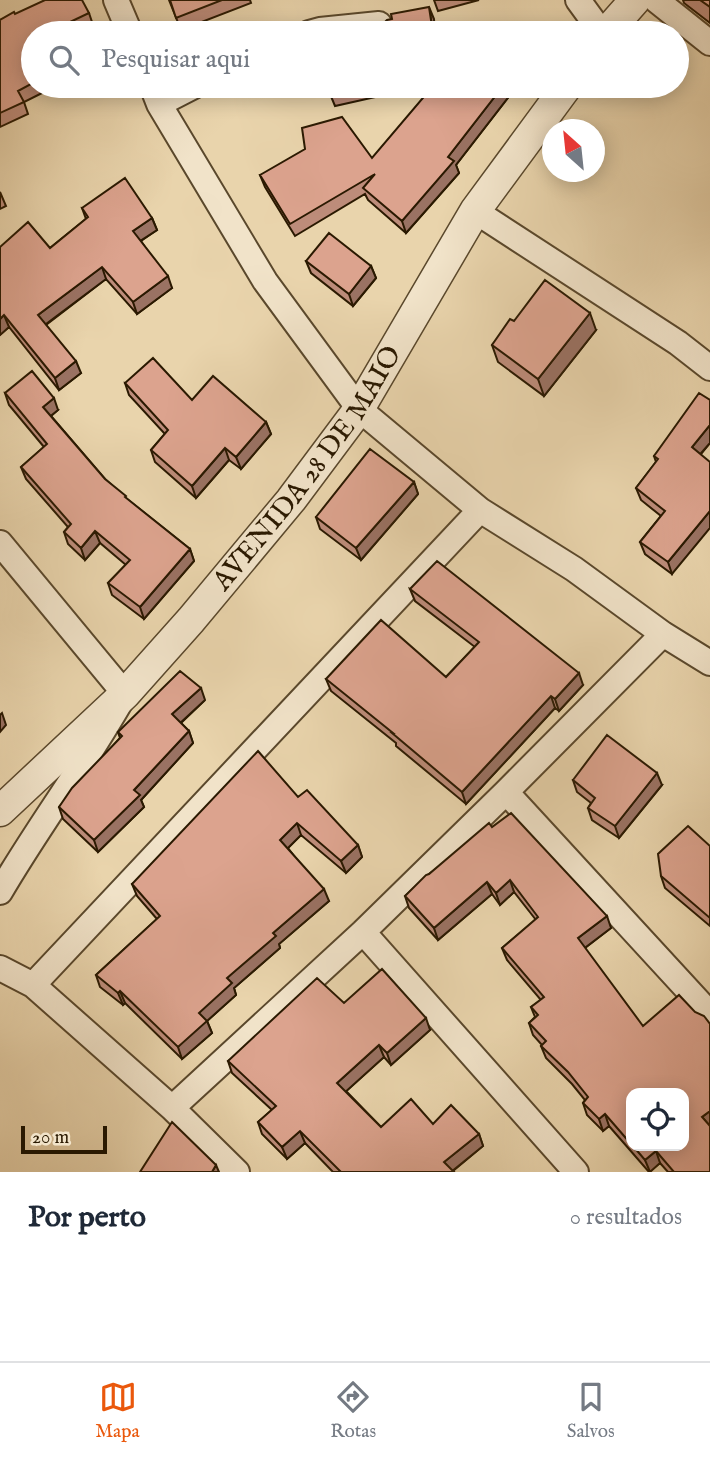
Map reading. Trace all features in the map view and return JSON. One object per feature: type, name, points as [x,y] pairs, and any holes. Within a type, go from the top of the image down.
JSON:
[{"type":"street","points":[[116,0],[125,21]]},
{"type":"street","points":[[578,0],[595,21]]},
{"type":"street","points":[[615,21],[635,0]]},
{"type":"street","points":[[656,0],[682,21]]},
{"type":"street","points":[[689,26],[710,43]]},
{"type":"street","points":[[157,98],[265,281],[359,409],[480,510],[574,569],[663,634],[710,663]]},
{"type":"street","name":"AVENIDA 28 DE MAIO","points":[[0,811],[125,694],[191,620],[290,500],[359,409],[475,211],[558,98]]},
{"type":"street","points":[[475,211],[678,343],[710,368]]},
{"type":"street","points":[[33,985],[480,510]]},
{"type":"street","points":[[0,543],[125,694],[0,892]]},
{"type":"street","points":[[172,1108],[363,932],[663,634]]},
{"type":"street","points":[[506,792],[710,1014]]},
{"type":"street","points":[[363,932],[576,1172]]},
{"type":"street","points":[[0,968],[33,985],[172,1108],[237,1172]]},
{"type":"building","points":[[45,0],[82,0],[89,13],[72,21],[21,21],[21,89],[18,91],[24,102],[0,113],[0,20],[14,12],[15,14]]},
{"type":"building","points":[[170,0],[222,0],[176,18]]},
{"type":"building","points":[[700,0],[710,0],[710,7]]},
{"type":"building","points":[[429,7],[431,21],[386,21],[392,19],[391,14]]},
{"type":"building","points":[[423,98],[494,98],[448,157],[454,161],[402,221],[363,188],[375,174],[290,224],[260,175],[305,149],[302,128],[342,117],[372,158]]},
{"type":"building","points":[[125,178],[152,218],[133,231],[168,276],[133,302],[102,267],[38,315],[76,361],[55,378],[4,315],[0,319],[0,247],[28,222],[50,248],[88,217],[82,208]]},
{"type":"building","points":[[329,233],[371,266],[349,294],[306,261]]},
{"type":"building","points":[[545,280],[590,313],[538,379],[492,345],[510,319],[514,321]]},
{"type":"building","points":[[153,358],[192,400],[213,376],[266,422],[236,457],[225,448],[192,486],[151,450],[168,430],[125,383]]},
{"type":"building","points":[[32,371],[54,398],[43,407],[105,479],[190,549],[140,607],[108,583],[130,560],[95,531],[81,548],[64,532],[71,524],[21,467],[47,444],[5,393]]},
{"type":"building","points":[[699,393],[710,400],[710,425],[692,447],[710,462],[710,511],[668,562],[640,542],[665,511],[636,488],[658,459],[654,456]]},
{"type":"building","points":[[370,449],[414,482],[356,548],[316,517]]},
{"type":"building","points":[[437,561],[579,673],[555,699],[551,696],[462,792],[326,679],[381,620],[446,677],[479,642],[410,589]]},
{"type":"building","points":[[180,671],[201,688],[172,714],[189,731],[134,790],[140,795],[94,840],[59,807],[72,788],[122,736],[118,732]]},
{"type":"building","points":[[607,735],[657,773],[615,826],[588,808],[595,798],[573,780]]},
{"type":"building","points":[[258,751],[298,797],[307,790],[358,845],[341,861],[297,823],[280,840],[324,889],[273,933],[276,936],[227,978],[232,983],[199,1013],[207,1021],[178,1047],[120,991],[118,993],[96,975],[160,916],[132,884]]},
{"type":"building","points":[[511,813],[607,916],[578,938],[643,1026],[679,995],[710,1024],[710,1111],[702,1117],[710,1126],[710,1172],[674,1172],[656,1151],[689,1151],[689,1088],[626,1088],[626,1138],[605,1114],[599,1119],[583,1103],[588,1097],[568,1072],[541,1046],[546,1041],[529,1023],[538,1015],[531,1007],[544,997],[502,948],[538,917],[510,880],[496,893],[487,882],[434,928],[405,896],[489,823],[492,827]]},
{"type":"building","points":[[688,826],[710,846],[710,918],[661,876],[658,854]]},
{"type":"building","points":[[382,969],[426,1018],[387,1053],[379,1045],[337,1083],[381,1127],[411,1099],[433,1124],[451,1105],[479,1134],[444,1162],[454,1172],[341,1172],[300,1131],[282,1147],[258,1122],[276,1106],[228,1061],[317,978],[344,1003]]},
{"type":"building","points":[[172,1122],[216,1165],[212,1172],[140,1172]]},
{"type":"building","points":[[637,1151],[656,1151],[645,1160]]}]
